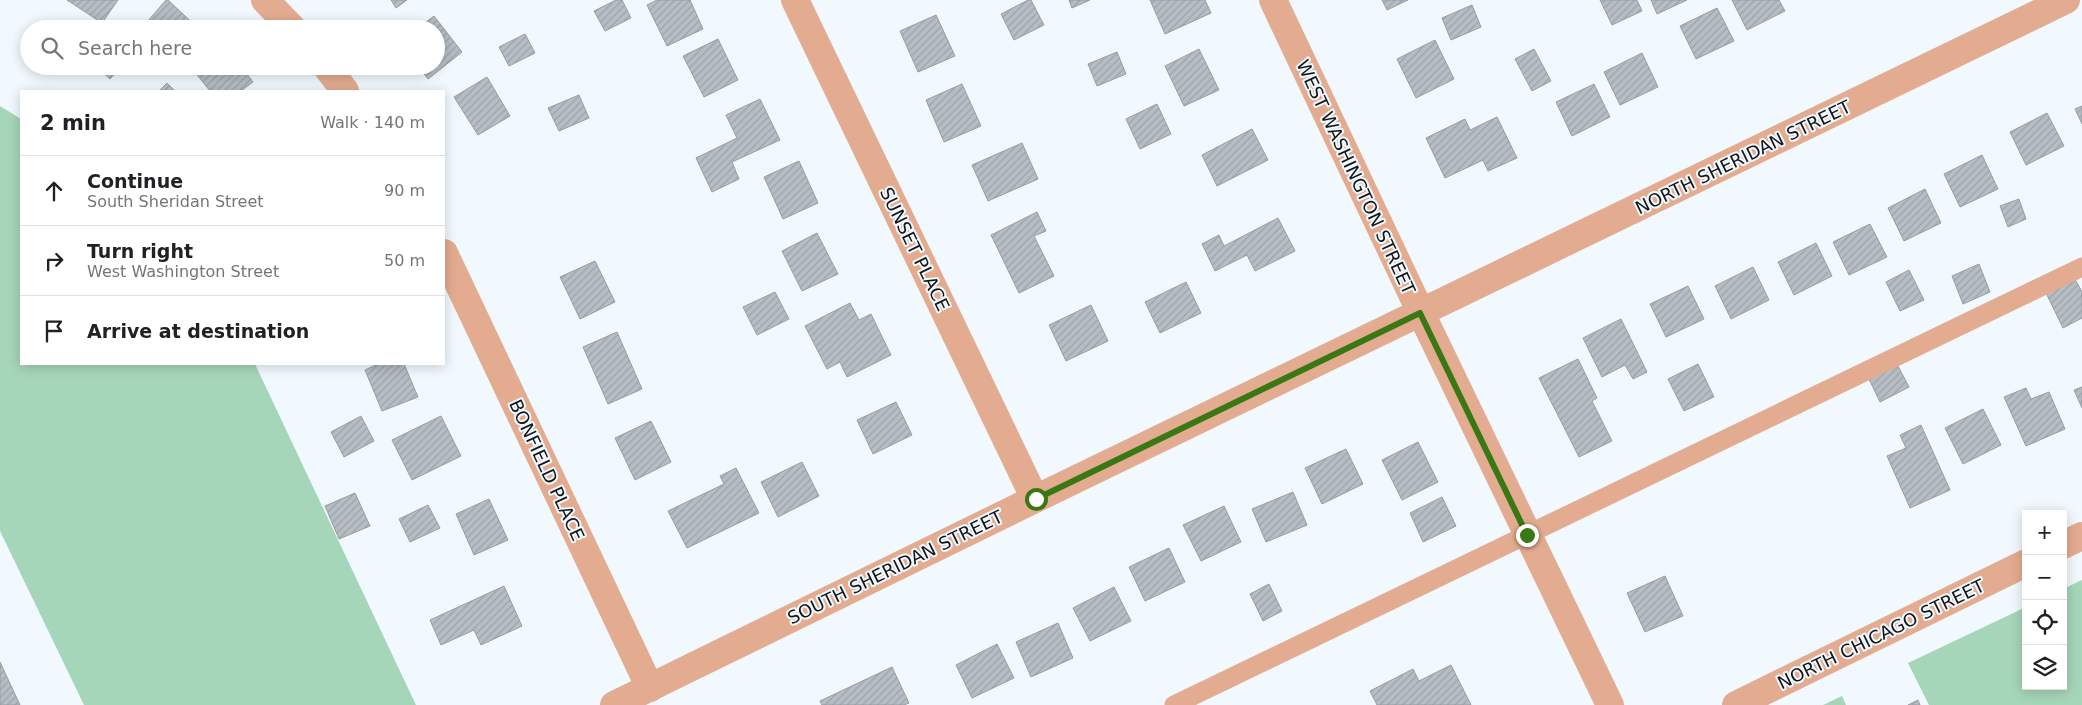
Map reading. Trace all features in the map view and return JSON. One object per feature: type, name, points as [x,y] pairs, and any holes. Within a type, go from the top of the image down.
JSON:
[{"type":"street","points":[[265,0],[284,20]]},
{"type":"street","name":"SUNSET PLACE","points":[[795,0],[1036,499]]},
{"type":"street","name":"WEST WASHINGTON STREET","points":[[1273,0],[1420,313],[1610,705]]},
{"type":"street","name":"NORTH SHERIDAN STREET","points":[[1420,313],[2066,0]]},
{"type":"street","points":[[333,75],[344,90]]},
{"type":"street","name":"BONFIELD PLACE","points":[[445,255],[650,688]]},
{"type":"street","name":"SOUTH SHERIDAN STREET","points":[[614,705],[1420,313]]},
{"type":"street","points":[[2067,543],[2082,536]]},
{"type":"street","name":"NORTH CHICAGO STREET","points":[[1736,705],[2022,565]]},
{"type":"lane","points":[[1174,705],[2082,267]]},
{"type":"green space","points":[[0,106],[20,118],[20,365],[255,365],[416,705],[84,705],[0,531]]},
{"type":"green space","points":[[2082,580],[2082,705],[1929,705],[1908,663],[2022,609],[2022,690],[2067,690],[2067,587]]},
{"type":"green space","points":[[1842,696],[1846,705],[1823,705]]},
{"type":"building","points":[[67,0],[118,0],[104,20],[97,20]]},
{"type":"building","points":[[168,0],[189,20],[149,20]]},
{"type":"building","points":[[391,0],[407,0],[396,8]]},
{"type":"building","points":[[616,0],[622,0],[631,18],[605,31],[594,11]]},
{"type":"building","points":[[657,0],[690,0],[703,29],[667,46],[647,5]]},
{"type":"building","points":[[1031,0],[1044,25],[1014,40],[1001,14]]},
{"type":"building","points":[[1069,0],[1090,0],[1072,8]]},
{"type":"building","points":[[1150,0],[1205,0],[1211,13],[1165,34]]},
{"type":"building","points":[[1382,0],[1408,0],[1387,10]]},
{"type":"building","points":[[1600,0],[1637,0],[1642,11],[1612,25]]},
{"type":"building","points":[[1651,0],[1687,0],[1657,14]]},
{"type":"building","points":[[1732,0],[1779,0],[1785,11],[1747,30]]},
{"type":"building","points":[[1472,5],[1481,27],[1451,40],[1442,18]]},
{"type":"building","points":[[1717,8],[1734,41],[1696,59],[1680,26]]},
{"type":"building","points":[[936,15],[955,56],[918,72],[900,31]]},
{"type":"building","points":[[434,16],[437,20],[429,20]]},
{"type":"building","points":[[445,30],[462,52],[445,66]]},
{"type":"building","points":[[525,34],[535,53],[509,66],[499,47]]},
{"type":"building","points":[[718,39],[738,80],[704,97],[683,56]]},
{"type":"building","points":[[1435,40],[1454,79],[1416,98],[1397,59]]},
{"type":"building","points":[[1199,49],[1219,90],[1184,106],[1165,66]]},
{"type":"building","points":[[1534,49],[1551,81],[1532,91],[1515,59]]},
{"type":"building","points":[[1117,52],[1126,74],[1097,86],[1088,64]]},
{"type":"building","points":[[1642,53],[1658,87],[1620,105],[1604,72]]},
{"type":"building","points":[[197,75],[248,75],[253,82],[242,90],[209,90]]},
{"type":"building","points":[[425,75],[433,75],[428,79]]},
{"type":"building","points":[[487,77],[510,116],[478,135],[454,97]]},
{"type":"building","points":[[167,83],[174,90],[160,90]]},
{"type":"building","points":[[962,84],[981,126],[944,142],[926,100]]},
{"type":"building","points":[[1594,84],[1610,117],[1572,136],[1556,102]]},
{"type":"building","points":[[579,95],[589,118],[559,131],[548,108]]},
{"type":"building","points":[[760,99],[780,140],[732,162],[739,179],[712,192],[696,158],[737,138],[726,115]]},
{"type":"building","points":[[1157,104],[1171,134],[1140,149],[1126,119]]},
{"type":"building","points":[[2082,106],[2082,124],[2075,109]]},
{"type":"building","points":[[2047,113],[2064,146],[2026,165],[2010,132]]},
{"type":"building","points":[[1497,117],[1517,158],[1488,171],[1483,160],[1445,178],[1426,138],[1465,119],[1470,130]]},
{"type":"building","points":[[1252,129],[1268,160],[1217,186],[1202,155]]},
{"type":"building","points":[[1022,143],[1038,179],[988,201],[972,165]]},
{"type":"building","points":[[1982,155],[1998,189],[1960,207],[1944,174]]},
{"type":"building","points":[[799,161],[818,203],[783,219],[764,177]]},
{"type":"building","points":[[1925,189],[1941,223],[1904,241],[1888,208]]},
{"type":"building","points":[[2019,199],[2026,219],[2008,227],[2000,206]]},
{"type":"building","points":[[1037,212],[1046,231],[1034,236],[1054,276],[1019,293],[991,235]]},
{"type":"building","points":[[1278,218],[1295,251],[1255,271],[1247,255],[1215,271],[1202,244],[1219,235],[1224,246]]},
{"type":"building","points":[[1870,224],[1887,257],[1849,275],[1833,242]]},
{"type":"building","points":[[817,233],[838,274],[802,291],[782,251]]},
{"type":"building","points":[[1816,243],[1832,276],[1794,295],[1778,262]]},
{"type":"building","points":[[595,261],[615,302],[580,319],[560,277]]},
{"type":"building","points":[[1979,264],[1990,292],[1963,304],[1952,276]]},
{"type":"building","points":[[1753,267],[1769,300],[1731,319],[1715,286]]},
{"type":"building","points":[[1909,270],[1924,300],[1900,311],[1886,282]]},
{"type":"building","points":[[2075,279],[2082,292],[2082,318],[2063,328],[2046,293]]},
{"type":"building","points":[[1186,282],[1201,313],[1160,333],[1145,302]]},
{"type":"building","points":[[1688,286],[1704,319],[1666,337],[1650,304]]},
{"type":"building","points":[[775,292],[789,319],[757,335],[743,307]]},
{"type":"building","points":[[850,303],[859,320],[871,314],[891,355],[847,377],[840,362],[827,369],[805,326]]},
{"type":"building","points":[[1091,305],[1108,341],[1066,361],[1049,325]]},
{"type":"building","points":[[1621,319],[1647,372],[1633,379],[1625,365],[1602,377],[1583,338]]},
{"type":"building","points":[[617,332],[642,389],[608,404],[583,347]]},
{"type":"building","points":[[1578,359],[1597,398],[1592,401],[1612,441],[1579,457],[1539,378]]},
{"type":"building","points":[[1698,364],[1714,397],[1684,411],[1668,379]]},
{"type":"building","points":[[376,365],[404,365],[418,397],[382,411],[365,370]]},
{"type":"building","points":[[1898,366],[1909,387],[1880,402],[1869,379]]},
{"type":"building","points":[[2082,387],[2082,408],[2074,390]]},
{"type":"building","points":[[2026,388],[2031,399],[2049,392],[2065,429],[2026,446],[2004,397]]},
{"type":"building","points":[[896,402],[912,435],[873,454],[857,420]]},
{"type":"building","points":[[1983,409],[2001,445],[1963,464],[1945,428]]},
{"type":"building","points":[[361,416],[374,441],[344,457],[331,432]]},
{"type":"building","points":[[441,416],[461,456],[412,480],[392,440]]},
{"type":"building","points":[[651,421],[671,462],[635,480],[615,438]]},
{"type":"building","points":[[1921,425],[1950,490],[1910,508],[1887,456],[1906,448],[1900,435]]},
{"type":"building","points":[[1418,442],[1438,482],[1402,500],[1382,460]]},
{"type":"building","points":[[1346,449],[1363,484],[1322,504],[1305,468]]},
{"type":"building","points":[[802,462],[819,496],[778,517],[761,482]]},
{"type":"building","points":[[736,468],[759,513],[687,548],[668,511],[724,484],[720,476]]},
{"type":"building","points":[[1293,492],[1307,525],[1266,542],[1252,509]]},
{"type":"building","points":[[355,493],[370,526],[339,539],[325,506]]},
{"type":"building","points":[[1442,497],[1456,526],[1423,542],[1410,513]]},
{"type":"building","points":[[489,499],[508,540],[474,555],[456,514]]},
{"type":"building","points":[[428,505],[440,528],[410,542],[399,519]]},
{"type":"building","points":[[1224,506],[1241,542],[1201,561],[1183,525]]},
{"type":"building","points":[[1169,548],[1185,582],[1145,601],[1129,567]]},
{"type":"building","points":[[1665,576],[1683,616],[1645,632],[1627,593]]},
{"type":"building","points":[[1269,584],[1282,611],[1263,621],[1250,594]]},
{"type":"building","points":[[504,586],[522,626],[481,645],[474,630],[441,645],[430,620]]},
{"type":"building","points":[[1114,587],[1131,621],[1090,641],[1073,608]]},
{"type":"building","points":[[1058,623],[1073,658],[1031,677],[1016,642]]},
{"type":"building","points":[[997,644],[1014,678],[972,698],[956,665]]},
{"type":"building","points":[[0,662],[20,705],[0,705]]},
{"type":"building","points":[[1451,665],[1471,705],[1377,705],[1370,691],[1413,669],[1419,681]]},
{"type":"building","points":[[892,667],[909,703],[904,705],[822,705],[820,701]]},
{"type":"building","points":[[1918,700],[1920,705],[1908,705]]},
{"type":"route","points":[[1036,499],[1420,313],[1527,535]]}]
